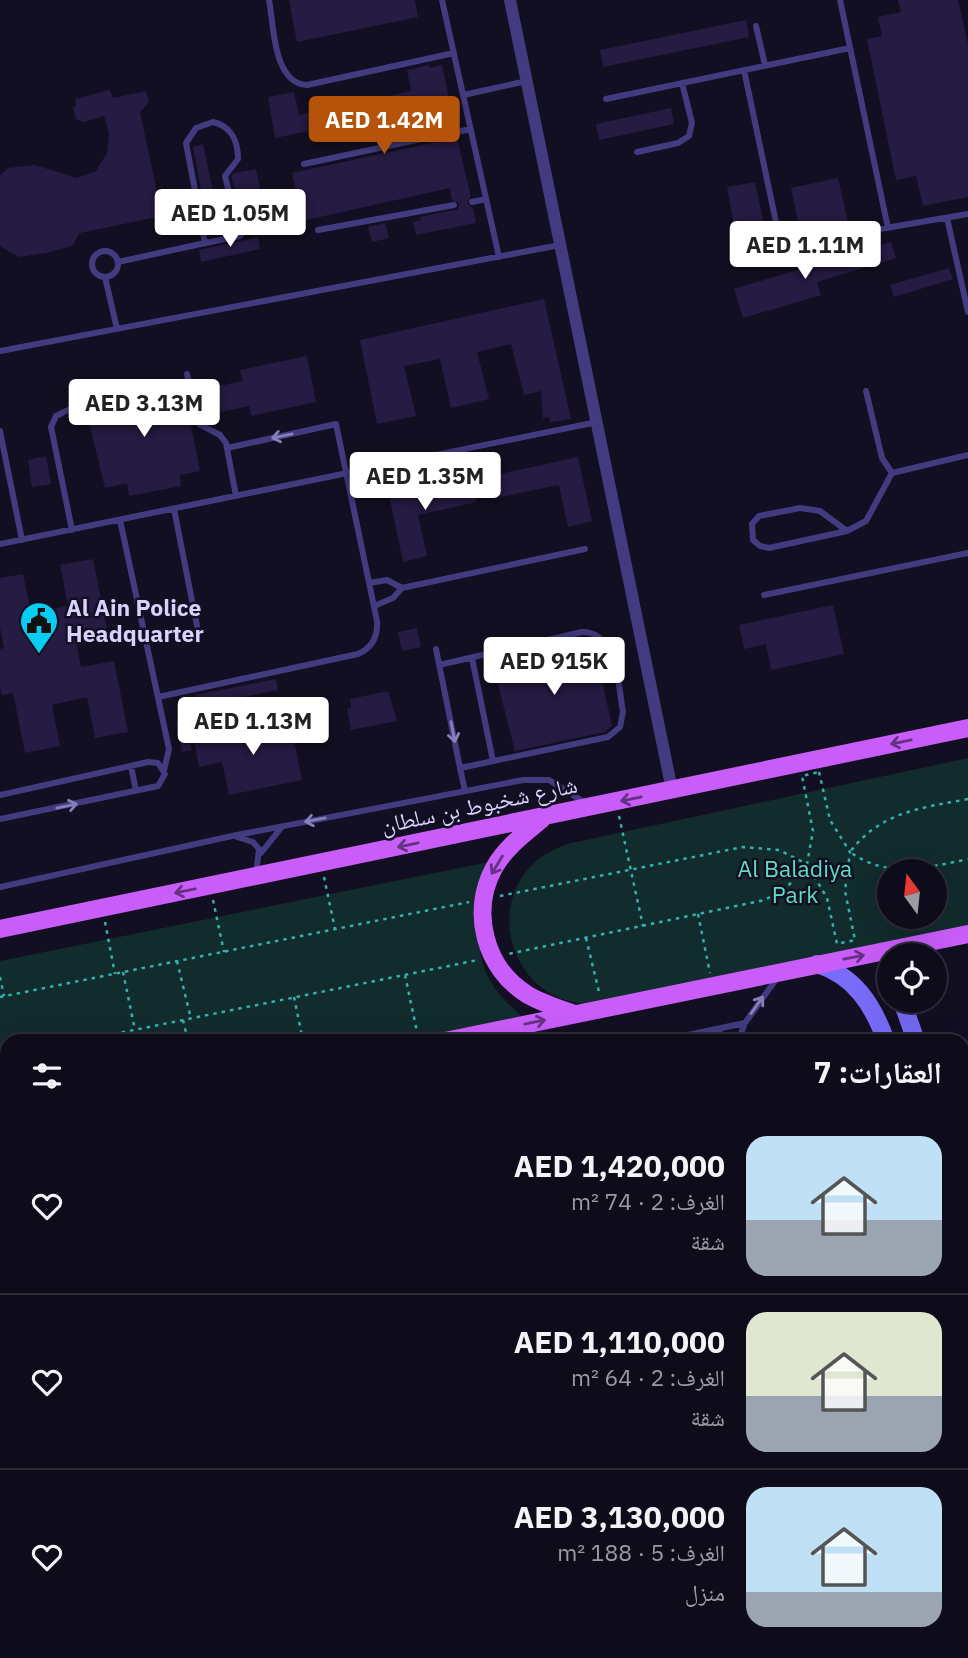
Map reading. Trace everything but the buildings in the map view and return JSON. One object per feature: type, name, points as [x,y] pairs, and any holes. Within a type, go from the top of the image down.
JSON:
[{"type":"main road","name":"شارع شخبوط بن سلطان","points":[[0,929],[968,728]]},
{"type":"main road","points":[[545,816],[504,853],[495,867],[484,899],[483,929],[501,971],[527,994],[575,1014]]},
{"type":"main road","points":[[936,943],[968,934]]},
{"type":"main road","points":[[479,1034],[817,964],[877,955]]},
{"type":"main road","points":[[817,964],[839,974],[857,988],[872,1007],[883,1034]]},
{"type":"main road","points":[[906,1013],[913,1034]]},
{"type":"street","points":[[510,0],[672,790]]},
{"type":"lane","points":[[269,0],[284,71],[297,84],[307,85],[454,53]]},
{"type":"lane","points":[[442,0],[499,257]]},
{"type":"lane","points":[[840,0],[888,228]]},
{"type":"lane","points":[[756,26],[765,65]]},
{"type":"lane","points":[[606,99],[850,48]]},
{"type":"lane","points":[[744,70],[781,246]]},
{"type":"lane","points":[[463,95],[527,81]]},
{"type":"lane","points":[[637,152],[678,143],[689,136],[692,123],[682,83]]},
{"type":"lane","points":[[118,262],[240,236],[248,226],[246,219],[232,204],[225,176],[238,159],[233,135],[225,126],[213,122],[196,128],[187,143],[205,243]]},
{"type":"lane","points":[[456,132],[471,129]]},
{"type":"lane","points":[[304,164],[440,135]]},
{"type":"lane","points":[[471,202],[486,199]]},
{"type":"lane","points":[[317,230],[454,205]]},
{"type":"lane","points":[[746,252],[968,214]]},
{"type":"lane","points":[[947,218],[968,312]]},
{"type":"lane","points":[[0,351],[560,245]]},
{"type":"lane","points":[[105,277],[116,271],[118,262],[114,254],[106,251],[94,257],[94,270],[105,277],[117,329]]},
{"type":"lane","points":[[187,374],[199,424],[220,435],[227,448],[236,496]]},
{"type":"lane","points":[[866,391],[882,458],[892,473]]},
{"type":"lane","points":[[72,408],[56,416],[51,427],[72,530]]},
{"type":"lane","points":[[0,544],[597,422]]},
{"type":"lane","points":[[158,698],[365,651],[377,635],[374,606],[336,424],[227,448]]},
{"type":"lane","points":[[0,431],[2,454],[22,540]]},
{"type":"lane","points":[[847,531],[820,511],[805,507],[759,516],[751,530],[756,543],[769,548],[847,531],[866,521],[892,473],[968,455]]},
{"type":"lane","points":[[174,509],[197,626]]},
{"type":"lane","points":[[0,819],[136,791],[162,783],[169,749],[121,520]]},
{"type":"lane","points":[[374,606],[393,598],[402,588],[585,549]]},
{"type":"lane","points":[[764,595],[968,553]]},
{"type":"lane","points":[[369,583],[387,580],[402,588]]},
{"type":"lane","points":[[439,665],[588,632],[605,640],[613,662],[623,712],[617,731],[608,737],[460,768]]},
{"type":"lane","points":[[436,649],[465,791]]},
{"type":"lane","points":[[472,657],[494,761]]},
{"type":"lane","points":[[0,795],[153,762],[164,770]]},
{"type":"lane","points":[[131,766],[136,791]]},
{"type":"lane","points":[[0,887],[232,836],[540,779],[556,783],[592,807]]},
{"type":"lane","points":[[256,876],[261,853],[283,826]]},
{"type":"lane","points":[[232,836],[253,842],[261,853]]},
{"type":"lane","points":[[741,1034],[745,1023],[782,972]]},
{"type":"lane","points":[[695,1034],[745,1023]]},
{"type":"lane","points":[[719,1034],[720,1029]]},
{"type":"lane","points":[[494,1031],[502,1034]]},
{"type":"path","points":[[115,1034],[586,938],[773,896],[788,886],[807,864],[813,831],[802,776],[819,772],[830,820],[850,852],[872,865],[893,870],[919,870],[968,859]]},
{"type":"path","points":[[0,977],[2,997],[743,847],[779,850],[807,864],[827,898],[837,944],[855,940],[845,891],[850,852],[867,831],[887,818],[905,811],[968,799]]},
{"type":"path","points":[[616,802],[643,926]]},
{"type":"path","points":[[321,862],[335,929]]},
{"type":"path","points":[[209,886],[224,952]]},
{"type":"path","points":[[102,908],[115,974]]},
{"type":"path","points":[[698,914],[712,986]]},
{"type":"path","points":[[586,938],[603,1008]]},
{"type":"path","points":[[177,961],[191,1018]]},
{"type":"path","points":[[123,972],[135,1030]]},
{"type":"path","points":[[405,975],[418,1034]]},
{"type":"path","points":[[294,998],[302,1034]]},
{"type":"path","points":[[183,1020],[186,1034]]},
{"type":"green space","name":"Al Baladiya Park","points":[[968,758],[968,934],[919,943],[877,943],[877,951],[586,1004],[562,999],[541,987],[525,971],[515,950],[510,928],[511,905],[519,883],[534,863],[567,844]]},
{"type":"green space","points":[[494,861],[483,908],[480,947],[492,984],[506,1002],[527,1020],[460,1034],[0,1034],[0,961]]},
{"type":"place","name":"Al Ain Police Headquarter","points":[[39,655]]}]
